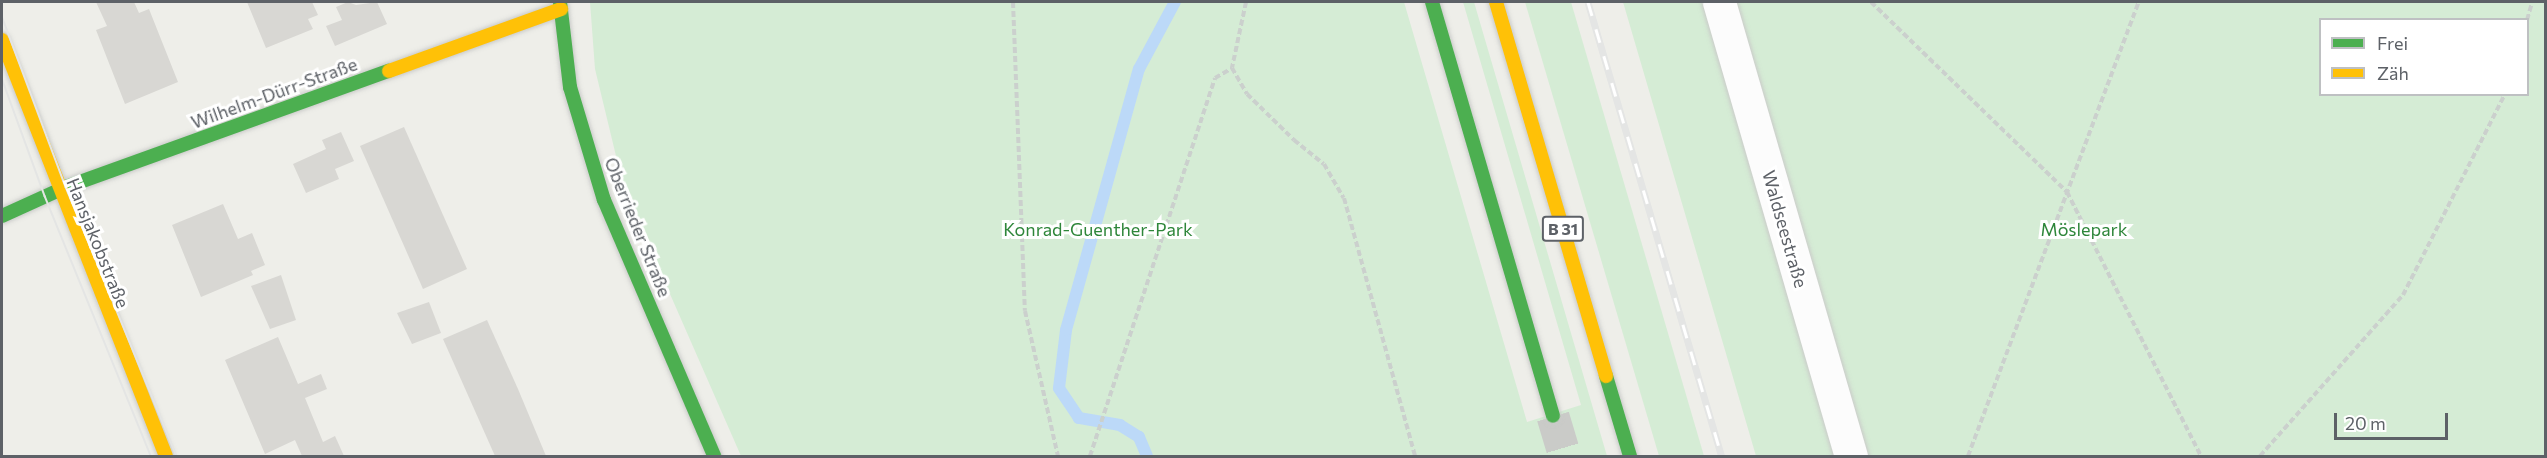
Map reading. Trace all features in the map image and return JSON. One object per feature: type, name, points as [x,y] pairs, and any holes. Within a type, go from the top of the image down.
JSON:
[{"type":"main road","points":[[1432,2],[1553,416]]},
{"type":"main road","name":"B 31","points":[[1496,2],[1630,456]]},
{"type":"main road","name":"Wilhelm-Dürr-Straße","points":[[2,216],[58,190],[560,5]]},
{"type":"main road","name":"Oberrieder Straße","points":[[560,5],[570,87],[604,200],[714,456]]},
{"type":"main road","name":"Hansjakobstraße","points":[[2,40],[58,190],[166,456]]},
{"type":"street","name":"Waldseestraße","points":[[1719,2],[1851,456]]},
{"type":"path","points":[[1013,2],[1024,311],[1058,456]]},
{"type":"path","points":[[1246,2],[1232,68],[1247,94],[1294,141],[1324,164],[1344,198],[1415,456]]},
{"type":"path","points":[[1871,2],[2067,192],[2201,456]]},
{"type":"path","points":[[1968,456],[2139,2]]},
{"type":"path","points":[[2528,18],[2532,2]]},
{"type":"path","points":[[1090,456],[1215,78],[1232,68]]},
{"type":"path","points":[[2260,456],[2403,295],[2504,96]]},
{"type":"green space","name":"Konrad-Guenther-Park","points":[[590,2],[1404,2],[1527,422],[1581,405],[1463,2],[1474,2],[1607,456],[741,456],[624,189],[595,69]]},
{"type":"green space","points":[[1525,2],[1571,2],[1704,456],[1659,456]]},
{"type":"green space","name":"Möslepark","points":[[1623,2],[2545,2],[2545,456],[1756,456]]},
{"type":"building","points":[[96,2],[134,2],[139,13],[149,9],[178,82],[125,104],[96,30],[107,26]]},
{"type":"building","points":[[247,2],[312,2],[318,15],[308,19],[313,29],[266,48]]},
{"type":"building","points":[[348,2],[356,5],[377,2],[387,24],[335,46],[326,26],[342,20],[336,7]]},
{"type":"building","points":[[404,127],[467,269],[423,289],[360,146]]},
{"type":"building","points":[[341,132],[354,161],[335,169],[339,179],[306,193],[293,164],[326,149],[322,140]]},
{"type":"building","points":[[223,204],[238,239],[252,233],[265,265],[251,271],[253,275],[201,297],[172,225]]},
{"type":"building","points":[[281,275],[296,320],[270,329],[251,286]]},
{"type":"building","points":[[429,302],[441,333],[412,344],[397,313]]},
{"type":"building","points":[[487,320],[546,456],[495,456],[443,339]]},
{"type":"building","points":[[278,337],[298,384],[321,374],[327,389],[305,398],[323,442],[335,436],[344,456],[302,456],[295,440],[265,454],[225,360]]},
{"type":"waterway","points":[[1147,456],[1139,437],[1120,425],[1079,418],[1059,388],[1066,330],[1139,69],[1175,2]]},
{"type":"tunnel","points":[[1553,416],[1565,456]]},
{"type":"tram line","points":[[2,16],[66,187],[177,456]]},
{"type":"tram line","points":[[2,78],[45,196],[151,456]]},
{"type":"railway","points":[[1588,2],[1722,456]]},
{"type":"traffic: fast","points":[[560,2],[570,87],[604,200],[714,456]]},
{"type":"traffic: fast","points":[[1432,2],[1553,416]]},
{"type":"traffic: fast","points":[[2,216],[66,187],[389,71]]},
{"type":"traffic: fast","points":[[1606,376],[1630,456]]},
{"type":"traffic: slow","points":[[1496,2],[1606,376]]},
{"type":"traffic: slow","points":[[389,71],[561,9]]},
{"type":"traffic: slow","points":[[2,40],[166,456]]}]
